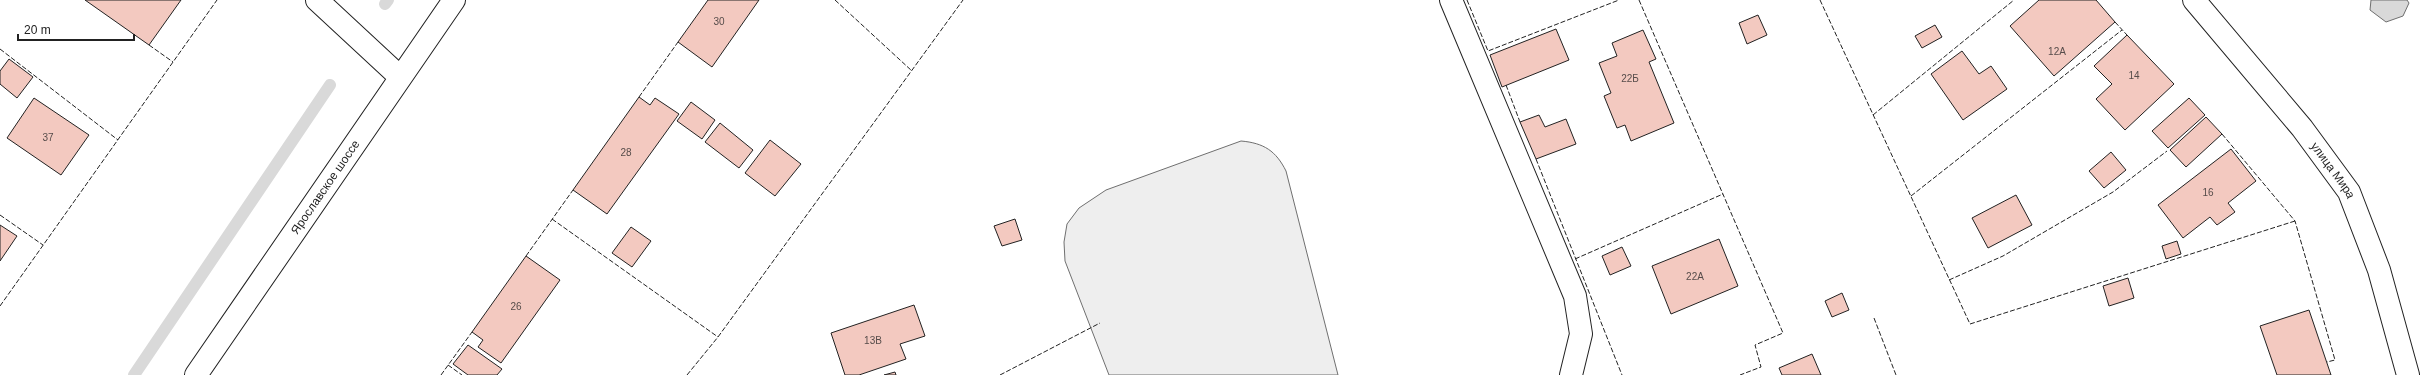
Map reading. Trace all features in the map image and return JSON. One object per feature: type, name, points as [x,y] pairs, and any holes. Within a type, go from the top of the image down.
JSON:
[{"type":"street","points":[[317,0],[400,77]]},
{"type":"street","name":"Ярославское шоссе","points":[[196,375],[454,0]]},
{"type":"street","points":[[1451,0],[1575,296],[1582,334],[1571,375]]},
{"type":"street","name":"улица Мира","points":[[2194,0],[2302,128],[2348,192],[2378,270],[2408,375]]},
{"type":"shaded area","points":[[2371,0],[2407,0],[2409,3],[2403,16],[2386,22],[2370,10]]},
{"type":"shaded area","points":[[1241,141],[1263,146],[1268,149],[1278,158],[1286,171],[1338,375],[1109,375],[1065,261],[1064,242],[1067,224],[1079,208],[1106,190]]},
{"type":"building","points":[[85,0],[181,0],[149,45]]},
{"type":"building","points":[[708,0],[759,0],[712,67],[678,42]]},
{"type":"building","points":[[2039,0],[2096,0],[2115,22],[2054,76],[2010,26]]},
{"type":"building","points":[[1758,15],[1767,35],[1747,44],[1739,23]]},
{"type":"building","points":[[1935,25],[1942,37],[1922,48],[1915,36]]},
{"type":"building","points":[[1556,29],[1569,60],[1502,87],[1490,55]]},
{"type":"building","points":[[1643,30],[1656,59],[1649,62],[1674,123],[1631,141],[1625,125],[1617,128],[1604,96],[1611,93],[1599,63],[1617,56],[1612,43]]},
{"type":"building","points":[[2127,35],[2174,84],[2125,130],[2096,99],[2112,84],[2094,66]]},
{"type":"building","points":[[1962,51],[1979,74],[1991,66],[2007,89],[1963,120],[1931,74]]},
{"type":"building","points":[[9,59],[33,77],[17,98],[0,84],[0,71]]},
{"type":"building","points":[[639,97],[650,105],[655,98],[679,114],[607,214],[573,190]]},
{"type":"building","points":[[34,98],[89,135],[61,175],[7,138]]},
{"type":"building","points":[[2189,98],[2205,115],[2168,148],[2152,131]]},
{"type":"building","points":[[691,102],[715,120],[702,139],[677,121]]},
{"type":"building","points":[[1539,115],[1545,127],[1566,119],[1576,144],[1536,159],[1520,122]]},
{"type":"building","points":[[2206,117],[2222,134],[2186,167],[2170,150]]},
{"type":"building","points":[[720,123],[753,150],[739,168],[705,142]]},
{"type":"building","points":[[770,140],[801,164],[775,196],[745,173]]},
{"type":"building","points":[[2231,149],[2256,181],[2228,203],[2235,212],[2217,225],[2210,217],[2183,238],[2158,205]]},
{"type":"building","points":[[2111,152],[2126,170],[2104,188],[2089,171]]},
{"type":"building","points":[[2016,195],[2032,225],[1988,248],[1972,218]]},
{"type":"building","points":[[1015,219],[1022,240],[1002,246],[994,226]]},
{"type":"building","points":[[0,225],[17,236],[0,261]]},
{"type":"building","points":[[631,227],[651,241],[632,267],[612,253]]},
{"type":"building","points":[[1719,239],[1738,286],[1671,314],[1652,266]]},
{"type":"building","points":[[2177,241],[2181,254],[2166,259],[2162,246]]},
{"type":"building","points":[[1622,247],[1631,266],[1610,275],[1602,256]]},
{"type":"building","points":[[526,256],[560,280],[501,363],[478,347],[483,340],[472,332]]},
{"type":"building","points":[[2128,278],[2134,298],[2109,306],[2103,286]]},
{"type":"building","points":[[1842,293],[1849,310],[1832,317],[1825,301]]},
{"type":"building","points":[[914,305],[925,336],[900,344],[906,359],[859,375],[845,375],[831,333]]},
{"type":"building","points":[[2309,310],[2331,375],[2277,375],[2260,326]]},
{"type":"building","points":[[468,345],[502,369],[497,375],[468,375],[453,364]]},
{"type":"building","points":[[1812,354],[1821,375],[1782,375],[1779,368]]},
{"type":"building","points":[[895,372],[896,375],[884,375]]},
{"type":"waterway","points":[[385,4],[388,0]]},
{"type":"waterway","points":[[134,375],[330,85]]},
{"type":"fence","points":[[0,306],[217,0]]},
{"type":"fence","points":[[835,0],[912,71]]},
{"type":"fence","points":[[687,375],[718,337],[963,0]]},
{"type":"fence","points":[[1467,0],[1488,51],[1619,0]]},
{"type":"fence","points":[[1639,0],[1783,333],[1755,345],[1761,367],[1740,375]]},
{"type":"fence","points":[[1820,0],[1970,324],[2295,221]]},
{"type":"fence","points":[[1873,115],[2014,0]]},
{"type":"fence","points":[[2115,22],[2127,35]]},
{"type":"fence","points":[[1911,196],[2122,30]]},
{"type":"fence","points":[[639,97],[678,42]]},
{"type":"fence","points":[[149,45],[173,62]]},
{"type":"fence","points":[[0,49],[118,140]]},
{"type":"fence","points":[[1506,85],[1520,122]]},
{"type":"fence","points":[[2222,134],[2295,221],[2335,360],[2327,362]]},
{"type":"fence","points":[[1949,280],[2003,256],[2113,192],[2167,151]]},
{"type":"fence","points":[[1536,159],[1622,375]]},
{"type":"fence","points":[[526,256],[573,190]]},
{"type":"fence","points":[[1575,259],[1723,194]]},
{"type":"fence","points":[[0,215],[43,245]]},
{"type":"fence","points":[[552,219],[718,337]]},
{"type":"fence","points":[[1874,318],[1896,375]]},
{"type":"fence","points":[[1000,375],[1100,323]]},
{"type":"fence","points":[[441,375],[472,332]]},
{"type":"fence","points":[[448,365],[462,375]]}]
